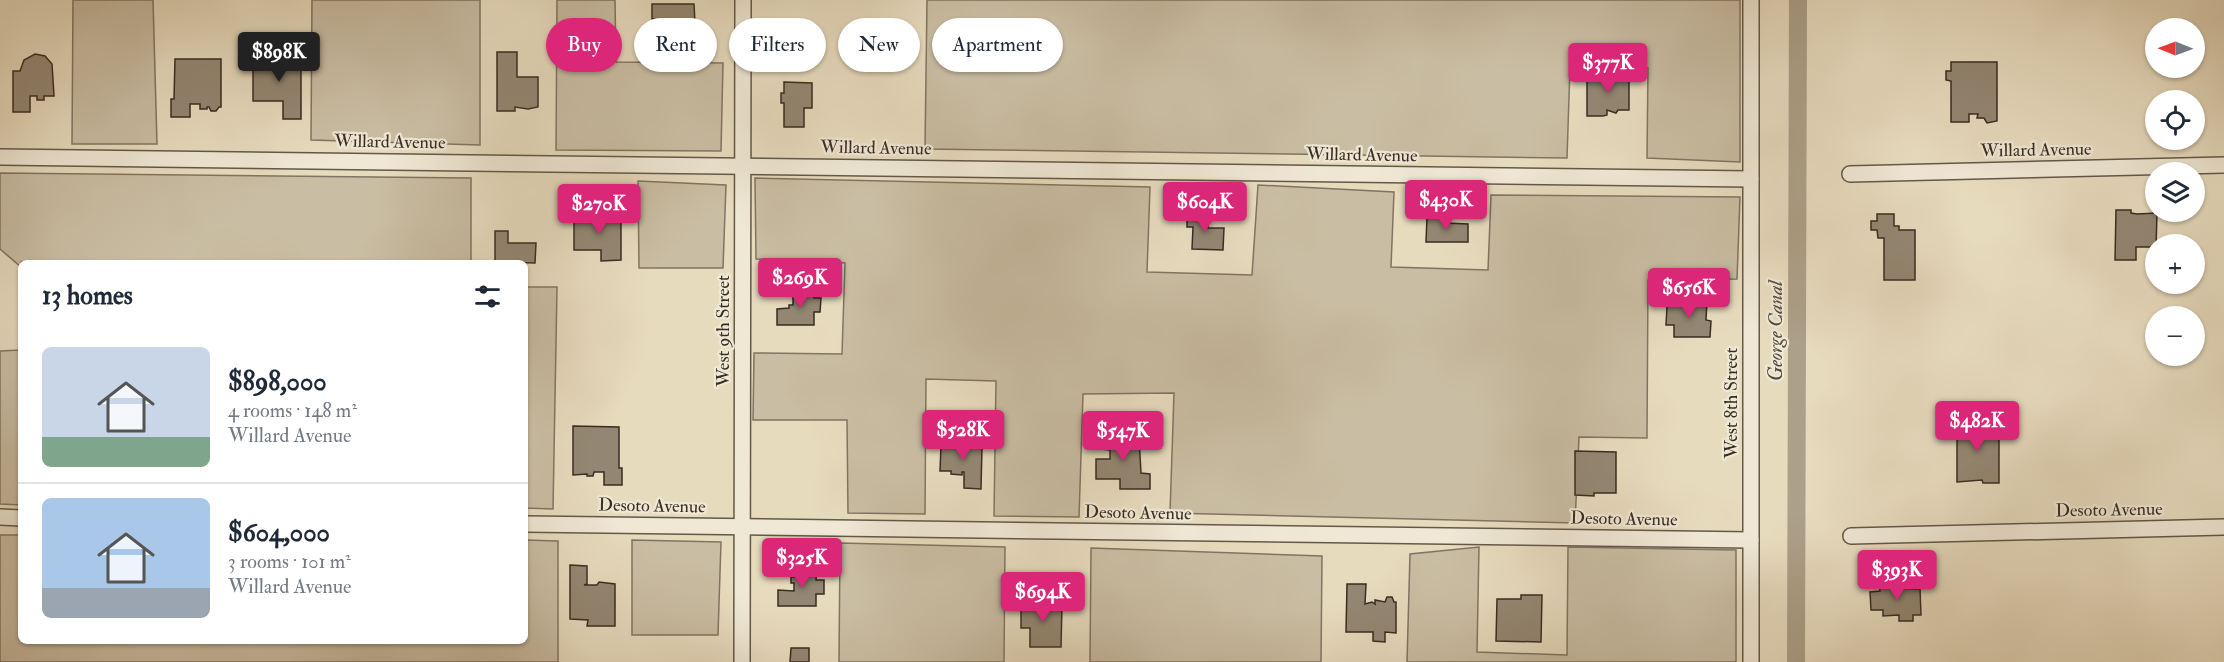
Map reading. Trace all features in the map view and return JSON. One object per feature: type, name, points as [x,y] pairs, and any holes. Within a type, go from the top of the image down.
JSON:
[{"type":"street","name":"West 9th Street","points":[[742,662],[743,0]]},
{"type":"street","name":"West 8th Street","points":[[1750,662],[1751,0]]},
{"type":"street","name":"Willard Avenue","points":[[0,157],[1751,179]]},
{"type":"street","name":"Willard Avenue","points":[[1850,174],[2224,165]]},
{"type":"street","points":[[0,517],[18,518]]},
{"type":"street","name":"Desoto Avenue","points":[[528,524],[1751,540]]},
{"type":"street","name":"Desoto Avenue","points":[[1851,536],[2224,526]]},
{"type":"shaded area","points":[[73,0],[153,0],[157,144],[72,144]]},
{"type":"shaded area","points":[[312,0],[480,0],[480,145],[311,140]]},
{"type":"shaded area","points":[[557,0],[615,0],[615,18],[557,18]]},
{"type":"shaded area","points":[[927,0],[1740,0],[1740,162],[1647,158],[1648,68],[1570,68],[1567,158],[925,149]]},
{"type":"shaded area","points":[[622,62],[634,62],[634,72],[717,72],[717,63],[723,63],[721,151],[556,150],[557,72],[622,72]]},
{"type":"shaded area","points":[[0,173],[471,178],[471,260],[18,260],[18,264],[0,249]]},
{"type":"shaded area","points":[[755,178],[1150,187],[1147,272],[1252,275],[1258,185],[1394,192],[1391,267],[1488,270],[1491,195],[1740,197],[1737,279],[1648,280],[1647,438],[1579,437],[1575,523],[1170,513],[1174,393],[1083,394],[1079,517],[994,516],[996,381],[926,379],[925,514],[848,513],[847,420],[753,420],[754,353],[842,354],[845,263],[756,259]]},
{"type":"shaded area","points":[[638,181],[726,185],[723,268],[639,268]]},
{"type":"shaded area","points":[[528,287],[557,287],[553,509],[528,508]]},
{"type":"shaded area","points":[[18,350],[18,505],[0,504],[0,351]]},
{"type":"shaded area","points":[[0,535],[18,535],[18,644],[528,644],[528,540],[558,541],[558,662],[0,662]]},
{"type":"shaded area","points":[[632,540],[721,542],[718,635],[632,635]]},
{"type":"shaded area","points":[[840,543],[1005,547],[1004,662],[839,662]]},
{"type":"shaded area","points":[[1479,547],[1477,652],[1567,655],[1568,547],[1736,550],[1736,662],[1407,662],[1410,554]]},
{"type":"shaded area","points":[[1091,548],[1322,556],[1321,662],[1090,662]]},
{"type":"building","points":[[652,4],[694,4],[695,18],[652,18]]},
{"type":"building","points":[[497,52],[517,52],[517,77],[538,77],[538,107],[528,109],[515,107],[515,111],[497,111]]},
{"type":"building","points":[[35,54],[45,56],[52,64],[54,96],[44,96],[44,100],[37,100],[37,96],[30,96],[30,112],[13,112],[13,71],[20,71],[24,60]]},
{"type":"building","points":[[253,57],[301,58],[301,119],[283,119],[283,101],[253,101]]},
{"type":"building","points":[[175,59],[221,59],[221,107],[216,111],[211,111],[209,107],[200,109],[200,104],[190,104],[190,117],[171,117]]},
{"type":"building","points":[[1951,62],[1997,62],[1997,121],[1987,123],[1984,118],[1977,118],[1978,114],[1969,114],[1969,122],[1951,122],[1951,81],[1946,80],[1946,71],[1951,71]]},
{"type":"building","points":[[1604,73],[1629,73],[1629,110],[1618,110],[1616,113],[1607,110],[1607,115],[1587,116],[1587,76],[1604,77]]},
{"type":"building","points":[[784,82],[812,83],[812,108],[804,108],[804,127],[784,127],[784,103],[781,103],[781,93],[784,93]]},
{"type":"building","points":[[2116,210],[2131,210],[2131,213],[2145,214],[2145,222],[2157,222],[2156,234],[2145,234],[2145,247],[2136,247],[2136,260],[2115,260]]},
{"type":"building","points":[[1187,212],[1204,212],[1204,224],[1208,224],[1208,228],[1224,228],[1223,250],[1192,249],[1193,227],[1187,227]]},
{"type":"building","points":[[605,213],[621,213],[621,260],[601,261],[601,250],[574,250],[574,215],[586,215],[586,219],[599,219],[599,215],[605,215]]},
{"type":"building","points":[[1877,214],[1894,214],[1894,226],[1899,226],[1899,230],[1915,230],[1915,280],[1884,280],[1884,238],[1878,238],[1877,230],[1871,230],[1871,221],[1877,221]]},
{"type":"building","points":[[1427,217],[1442,217],[1446,223],[1468,224],[1468,242],[1426,242]]},
{"type":"building","points":[[495,231],[508,231],[508,243],[536,243],[535,263],[528,263],[528,260],[495,260]]},
{"type":"building","points":[[793,288],[814,288],[814,298],[821,298],[820,312],[814,312],[814,325],[777,325],[777,309],[789,308],[789,305],[793,305]]},
{"type":"building","points":[[1675,299],[1707,300],[1706,320],[1711,321],[1710,337],[1674,337],[1674,325],[1666,325],[1667,306],[1675,306]]},
{"type":"building","points":[[1957,419],[1988,419],[1988,437],[1999,437],[1999,483],[1983,483],[1982,480],[1957,482]]},
{"type":"building","points":[[573,426],[619,427],[619,468],[622,468],[622,485],[604,485],[604,472],[594,472],[593,476],[573,475]]},
{"type":"building","points":[[1111,430],[1120,430],[1120,437],[1139,438],[1141,473],[1150,474],[1150,489],[1120,489],[1120,479],[1096,479],[1096,459],[1110,459],[1110,450],[1101,449],[1101,437],[1111,437]]},
{"type":"building","points":[[952,438],[973,439],[973,447],[982,447],[981,489],[964,488],[964,472],[962,475],[951,474],[951,471],[940,471],[941,446],[951,446]]},
{"type":"building","points":[[1575,451],[1616,452],[1616,493],[1594,493],[1594,496],[1575,495]]},
{"type":"building","points":[[570,565],[587,566],[587,584],[584,585],[597,585],[599,582],[615,584],[615,626],[587,626],[588,620],[570,619]]},
{"type":"building","points":[[795,567],[817,568],[816,580],[824,580],[824,594],[816,594],[816,606],[778,606],[778,590],[794,591],[791,577],[794,577]]},
{"type":"building","points":[[1895,582],[1895,588],[1920,589],[1921,615],[1913,615],[1913,621],[1899,621],[1899,615],[1883,616],[1883,610],[1871,610],[1870,592],[1880,591],[1879,583]]},
{"type":"building","points":[[1347,584],[1366,584],[1365,604],[1372,602],[1375,604],[1375,600],[1385,602],[1387,597],[1392,597],[1396,602],[1396,633],[1385,632],[1385,642],[1373,641],[1373,632],[1346,632]]},
{"type":"building","points":[[1521,595],[1542,595],[1541,642],[1496,641],[1497,599],[1521,599]]},
{"type":"building","points":[[1021,601],[1052,601],[1052,605],[1062,605],[1061,647],[1030,647],[1030,628],[1021,628]]},
{"type":"building","points":[[791,648],[809,648],[809,662],[790,662]]},
{"type":"waterway","name":"George Canal","points":[[1796,662],[1798,0]]}]
